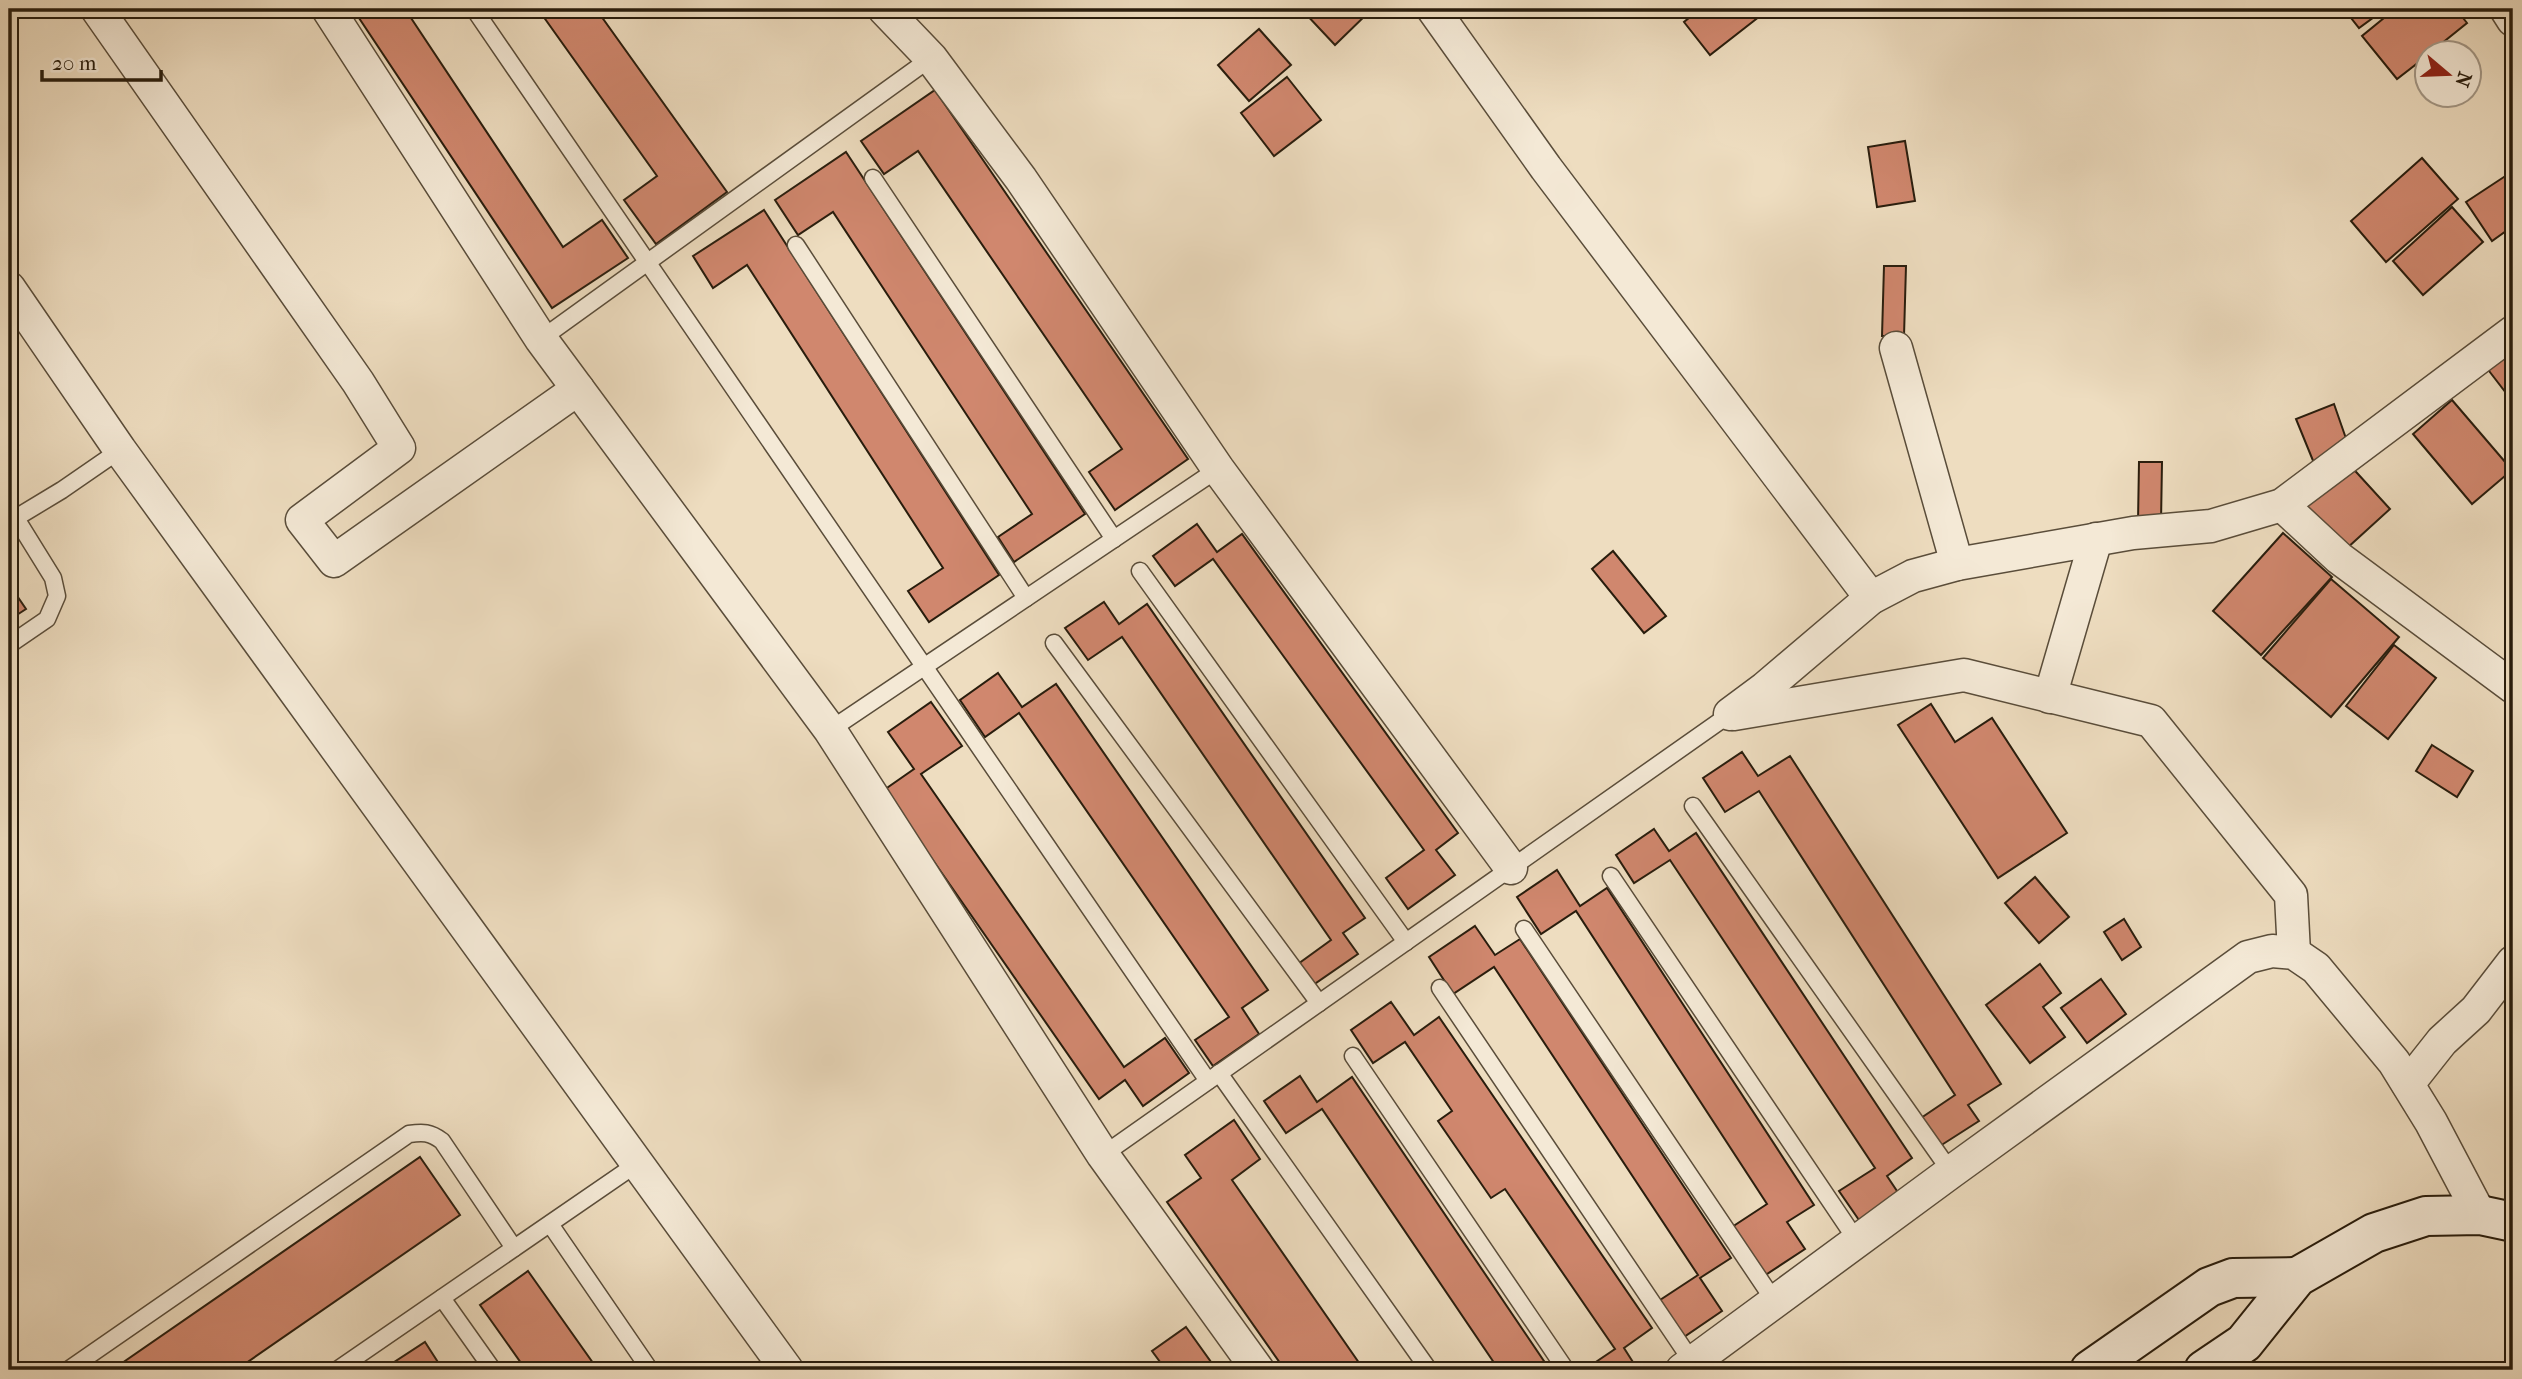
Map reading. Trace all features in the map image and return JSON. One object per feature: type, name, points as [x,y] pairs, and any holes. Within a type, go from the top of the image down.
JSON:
[{"type":"street","points":[[97,9],[350,371],[399,448],[302,520],[334,561],[578,389]]},
{"type":"street","points":[[328,9],[541,339],[830,730],[1103,1154],[1258,1370]]},
{"type":"street","points":[[884,9],[931,58],[1021,179],[1218,470],[1511,868]]},
{"type":"street","points":[[1433,9],[1546,168],[1871,598]]},
{"type":"street","points":[[2506,9],[2513,20]]},
{"type":"street","points":[[9,288],[120,450],[787,1370]]},
{"type":"street","points":[[1730,714],[1765,688],[1871,598],[1913,576],[1957,564],[2096,539],[2211,526],[2282,505],[2513,332]]},
{"type":"street","points":[[1896,348],[1957,564]]},
{"type":"street","points":[[2282,505],[2339,558],[2513,687]]},
{"type":"street","points":[[2050,696],[2096,539]]},
{"type":"street","points":[[1730,714],[1964,675],[2151,721],[2291,895],[2294,953]]},
{"type":"street","points":[[1688,1366],[2248,957],[2272,951],[2294,953],[2315,968],[2394,1062],[2497,1219]]},
{"type":"street","points":[[2408,1084],[2442,1041],[2476,1010],[2513,962]]},
{"type":"street","points":[[2204,1370],[2244,1343],[2297,1277],[2374,1233],[2426,1216],[2497,1219]]},
{"type":"street","points":[[2090,1370],[2209,1286],[2233,1278],[2297,1277]]},
{"type":"lane","points":[[474,9],[924,667],[1214,1077],[1429,1370]]},
{"type":"lane","points":[[541,339],[931,58]]},
{"type":"lane","points":[[873,178],[1114,540]]},
{"type":"lane","points":[[796,245],[1026,598]]},
{"type":"lane","points":[[9,645],[47,619],[57,596],[53,578],[11,515],[62,490],[120,450]]},
{"type":"lane","points":[[830,730],[1218,470]]},
{"type":"lane","points":[[1140,571],[1406,942]]},
{"type":"lane","points":[[1054,643],[1318,1003]]},
{"type":"lane","points":[[1103,1154],[1730,714]]},
{"type":"lane","points":[[1693,806],[1951,1172]]},
{"type":"lane","points":[[1611,876],[1857,1241]]},
{"type":"lane","points":[[1524,929],[1774,1302]]},
{"type":"lane","points":[[1440,988],[1688,1366]]},
{"type":"lane","points":[[1353,1056],[1566,1370]]},
{"type":"lane","points":[[68,1370],[409,1135],[424,1132],[442,1141],[514,1248]]},
{"type":"lane","points":[[337,1370],[638,1163]]},
{"type":"lane","points":[[550,1224],[650,1370]]},
{"type":"lane","points":[[442,1298],[493,1370]]},
{"type":"building","points":[[353,9],[405,9],[563,247],[602,220],[628,258],[552,308]]},
{"type":"building","points":[[538,9],[596,9],[727,192],[656,244],[624,200],[657,176]]},
{"type":"building","points":[[1372,9],[1335,45],[1303,11]]},
{"type":"building","points":[[1700,9],[1769,9],[1710,55],[1684,22]]},
{"type":"building","points":[[2344,9],[2385,9],[2359,28]]},
{"type":"building","points":[[2395,9],[2456,9],[2467,23],[2448,38],[2414,38],[2414,66],[2397,79],[2362,36]]},
{"type":"building","points":[[1259,29],[1291,65],[1249,101],[1218,65]]},
{"type":"building","points":[[1287,77],[1321,120],[1274,156],[1241,113]]},
{"type":"building","points":[[935,90],[1188,459],[1115,510],[1089,472],[1122,449],[918,151],[884,174],[861,141]]},
{"type":"building","points":[[1905,141],[1915,201],[1877,207],[1868,147]]},
{"type":"building","points":[[846,152],[1085,514],[1014,562],[998,537],[1032,514],[833,212],[798,235],[775,200]]},
{"type":"building","points":[[2422,158],[2458,199],[2386,262],[2351,221]]},
{"type":"building","points":[[2513,171],[2513,226],[2492,241],[2466,202]]},
{"type":"building","points":[[2452,207],[2483,242],[2423,295],[2393,261]]},
{"type":"building","points":[[764,210],[999,575],[929,622],[908,591],[943,568],[747,265],[713,288],[693,256]]},
{"type":"building","points":[[1884,266],[1906,266],[1904,336],[1882,336]]},
{"type":"building","points":[[2513,344],[2513,402],[2486,367]]},
{"type":"building","points":[[2452,400],[2512,470],[2472,504],[2413,434]]},
{"type":"building","points":[[2334,404],[2350,450],[2316,468],[2296,419]]},
{"type":"building","points":[[2139,462],[2162,462],[2161,523],[2138,522]]},
{"type":"building","points":[[2347,462],[2390,509],[2346,549],[2304,503]]},
{"type":"building","points":[[1197,524],[1217,552],[1242,534],[1458,833],[1436,850],[1455,875],[1408,909],[1386,878],[1424,850],[1213,559],[1175,586],[1153,556]]},
{"type":"building","points":[[2283,533],[2332,577],[2261,655],[2213,611]]},
{"type":"building","points":[[1613,551],[1666,616],[1644,633],[1592,569]]},
{"type":"building","points":[[2331,579],[2399,637],[2331,717],[2263,658]]},
{"type":"building","points":[[9,584],[26,609],[9,620]]},
{"type":"building","points":[[1104,602],[1119,624],[1147,604],[1365,918],[1343,933],[1358,954],[1313,985],[1298,964],[1331,940],[1122,637],[1088,660],[1065,628]]},
{"type":"building","points":[[2394,645],[2436,678],[2388,739],[2346,706]]},
{"type":"building","points":[[998,673],[1022,707],[1056,684],[1268,990],[1242,1008],[1259,1034],[1213,1066],[1195,1040],[1229,1017],[1019,713],[985,737],[960,700]]},
{"type":"building","points":[[931,702],[962,746],[921,774],[1124,1067],[1165,1038],[1189,1073],[1143,1106],[1125,1080],[1099,1099],[884,790],[914,769],[888,732]]},
{"type":"building","points":[[1931,704],[1955,742],[1992,718],[2067,833],[1998,878],[1898,725]]},
{"type":"building","points":[[2432,745],[2473,771],[2457,797],[2416,771]]},
{"type":"building","points":[[1742,752],[1758,776],[1790,756],[2001,1084],[1968,1105],[1979,1121],[1940,1146],[1921,1118],[1955,1095],[1759,791],[1725,812],[1703,778]]},
{"type":"building","points":[[1654,829],[1669,851],[1696,833],[1912,1158],[1887,1176],[1901,1197],[1861,1223],[1839,1191],[1875,1168],[1670,860],[1634,883],[1616,855]]},
{"type":"building","points":[[1557,870],[1580,906],[1607,888],[1814,1205],[1787,1222],[1805,1249],[1764,1276],[1732,1227],[1767,1204],[1576,911],[1541,934],[1517,897]]},
{"type":"building","points":[[2035,877],[2069,917],[2039,943],[2005,903]]},
{"type":"building","points":[[2124,919],[2141,947],[2122,960],[2104,932]]},
{"type":"building","points":[[1475,926],[1495,955],[1520,939],[1731,1258],[1700,1278],[1722,1311],[1681,1339],[1657,1302],[1698,1275],[1494,967],[1453,994],[1429,957]]},
{"type":"building","points":[[2040,964],[2061,993],[2043,1007],[2065,1037],[2030,1063],[1986,1005]]},
{"type":"building","points":[[2101,979],[2126,1014],[2087,1043],[2061,1008]]},
{"type":"building","points":[[1391,1002],[1414,1035],[1439,1017],[1652,1328],[1624,1348],[1638,1370],[1584,1370],[1615,1349],[1505,1189],[1491,1198],[1438,1121],[1452,1111],[1405,1042],[1373,1063],[1351,1030]]},
{"type":"building","points":[[1300,1076],[1317,1102],[1352,1077],[1550,1370],[1499,1370],[1322,1109],[1286,1133],[1264,1101]]},
{"type":"building","points":[[1234,1120],[1260,1159],[1232,1180],[1364,1370],[1285,1370],[1167,1202],[1201,1178],[1185,1155]]},
{"type":"building","points":[[420,1157],[460,1215],[236,1370],[112,1370]]},
{"type":"building","points":[[528,1271],[598,1370],[526,1370],[480,1305]]},
{"type":"building","points":[[1186,1327],[1215,1370],[1166,1370],[1152,1351]]},
{"type":"building","points":[[425,1342],[443,1370],[382,1370]]}]
